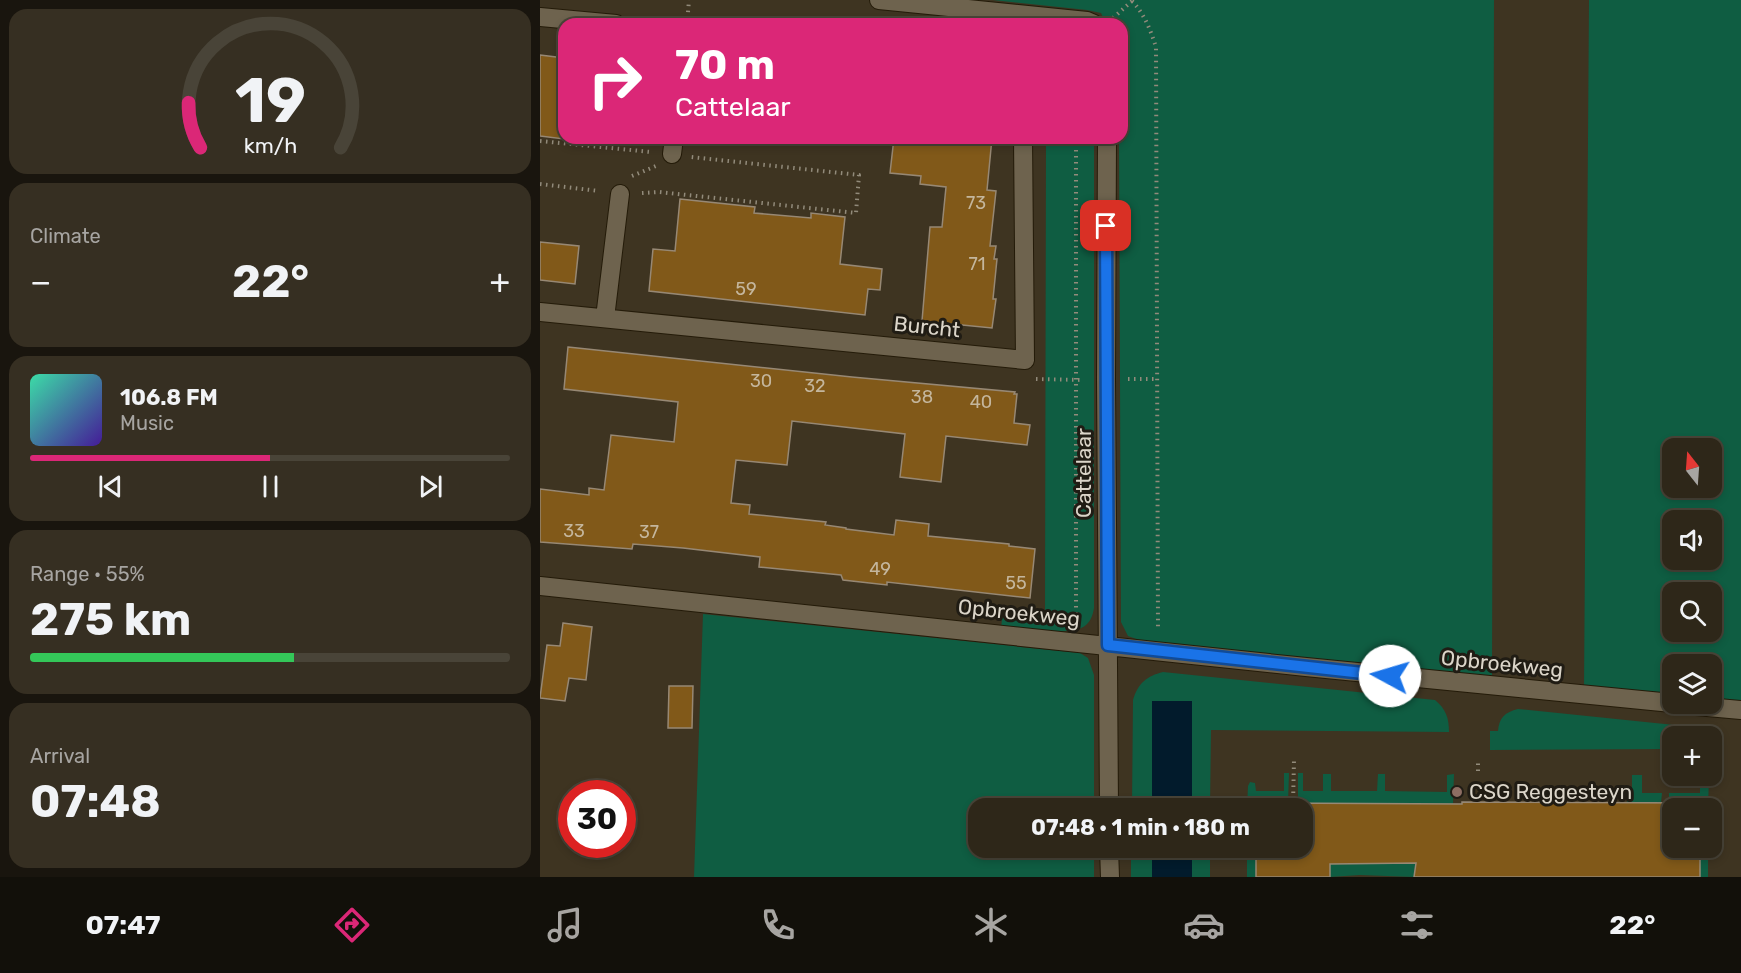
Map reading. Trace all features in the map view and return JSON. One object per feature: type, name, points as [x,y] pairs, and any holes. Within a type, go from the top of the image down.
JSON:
[{"type":"street","points":[[879,0],[939,15],[1013,18]]},
{"type":"street","points":[[540,17],[558,19]]},
{"type":"street","points":[[1023,144],[1025,360]]},
{"type":"street","name":"Cattelaar","points":[[1107,144],[1109,798]]},
{"type":"street","points":[[605,318],[620,194]]},
{"type":"street","name":"Burcht","points":[[540,312],[1025,360]]},
{"type":"street","name":"Opbroekweg","points":[[540,586],[1662,702]]},
{"type":"street","name":"Opbroekweg","points":[[1722,708],[1741,710]]},
{"type":"street","points":[[1109,858],[1110,877]]},
{"type":"path","points":[[688,18],[689,0]]},
{"type":"path","points":[[1113,18],[1132,1],[1149,25],[1156,47],[1158,651]]},
{"type":"path","points":[[540,141],[558,142]]},
{"type":"path","points":[[540,184],[620,194],[659,192],[856,213],[859,175],[673,146],[620,144]]},
{"type":"path","points":[[1076,144],[1076,642]]},
{"type":"path","points":[[620,194],[624,179],[670,160],[673,146]]},
{"type":"path","points":[[1025,360],[1036,380],[1157,379]]},
{"type":"path","points":[[1293,798],[1294,760]]},
{"type":"path","points":[[1478,760],[1478,771]]},
{"type":"green space","points":[[993,0],[1494,0],[1492,680],[1142,641],[1128,636],[1121,622],[1119,144],[1128,144],[1128,18],[1103,18],[1101,13]]},
{"type":"green space","points":[[1589,0],[1741,0],[1741,705],[1722,703],[1722,654],[1662,654],[1662,697],[1584,689]]},
{"type":"green space","points":[[1046,144],[1094,144],[1094,608],[1092,617],[1086,625],[1070,631],[1001,628],[1003,611],[1045,615]]},
{"type":"green space","points":[[703,614],[1080,653],[1088,658],[1094,675],[1094,798],[968,798],[968,858],[1094,858],[1094,877],[694,877]]},
{"type":"green space","points":[[1163,672],[1435,700],[1446,714],[1449,732],[1211,730],[1210,798],[1192,798],[1192,701],[1152,701],[1152,798],[1132,798],[1133,700],[1144,681]]},
{"type":"green space","points":[[1518,709],[1684,726],[1662,726],[1662,749],[1490,750],[1490,731],[1498,731],[1503,716]]},
{"type":"green space","points":[[1284,773],[1289,773],[1288,798],[1247,798],[1250,782],[1255,783],[1256,791],[1284,791]]},
{"type":"green space","points":[[1298,773],[1303,773],[1303,791],[1323,791],[1323,774],[1331,774],[1331,791],[1377,791],[1378,774],[1385,774],[1385,791],[1447,792],[1447,775],[1454,774],[1453,804],[1313,803],[1313,798],[1298,798]]},
{"type":"green space","points":[[1632,775],[1642,775],[1642,793],[1662,793],[1661,803],[1627,802],[1627,793],[1632,792]]},
{"type":"green space","points":[[1700,786],[1709,786],[1708,798],[1669,798],[1669,793],[1700,793]]},
{"type":"green space","points":[[1416,853],[1414,877],[1360,875],[1330,877],[1330,854],[1373,863]]},
{"type":"green space","points":[[1131,858],[1152,858],[1152,877],[1131,877]]},
{"type":"green space","points":[[1192,858],[1210,858],[1210,877],[1192,877]]},
{"type":"green space","points":[[1247,858],[1256,858],[1256,877],[1247,877]]},
{"type":"green space","points":[[1700,858],[1708,858],[1708,877],[1700,877]]},
{"type":"water","points":[[1152,701],[1192,701],[1192,798],[1152,798]]},
{"type":"water","points":[[1152,858],[1192,858],[1192,877],[1152,877]]},
{"type":"building","points":[[540,55],[558,57],[558,138],[540,136]]},
{"type":"building","points":[[893,144],[991,144],[987,190],[996,191],[990,246],[996,246],[994,259],[997,259],[993,299],[996,299],[992,328],[922,321],[930,227],[942,227],[946,187],[920,184],[921,176],[890,173]]},
{"type":"building","points":[[680,199],[755,207],[754,213],[811,218],[811,213],[845,217],[840,264],[882,269],[880,290],[868,289],[865,315],[649,291],[653,249],[675,251]]},
{"type":"building","points":[[540,242],[579,246],[575,284],[540,280]]},
{"type":"building","points":[[568,347],[1015,392],[1014,394],[1017,394],[1014,423],[1030,425],[1027,445],[946,436],[941,482],[900,477],[905,434],[792,421],[787,465],[736,460],[731,503],[750,505],[749,514],[826,522],[825,525],[894,535],[896,520],[929,524],[928,536],[1009,544],[1009,546],[1035,549],[1030,598],[887,582],[887,585],[843,580],[841,575],[759,567],[760,557],[683,548],[633,544],[632,549],[540,542],[540,489],[589,495],[589,488],[604,490],[611,435],[674,442],[678,402],[564,389]]},
{"type":"building","points":[[563,623],[592,627],[586,680],[569,678],[565,701],[540,698],[547,645],[560,646]]},
{"type":"building","points":[[669,686],[693,686],[692,728],[668,728]]},
{"type":"building","points":[[1462,802],[1662,803],[1662,858],[1700,858],[1700,877],[1414,877],[1416,863],[1330,864],[1330,877],[1256,877],[1256,858],[1313,858],[1313,803],[1462,804]]},
{"type":"place","name":"CSG Reggesteyn","points":[[1457,792]]},
{"type":"route","points":[[1106,226],[1108,645],[1390,676]]}]
